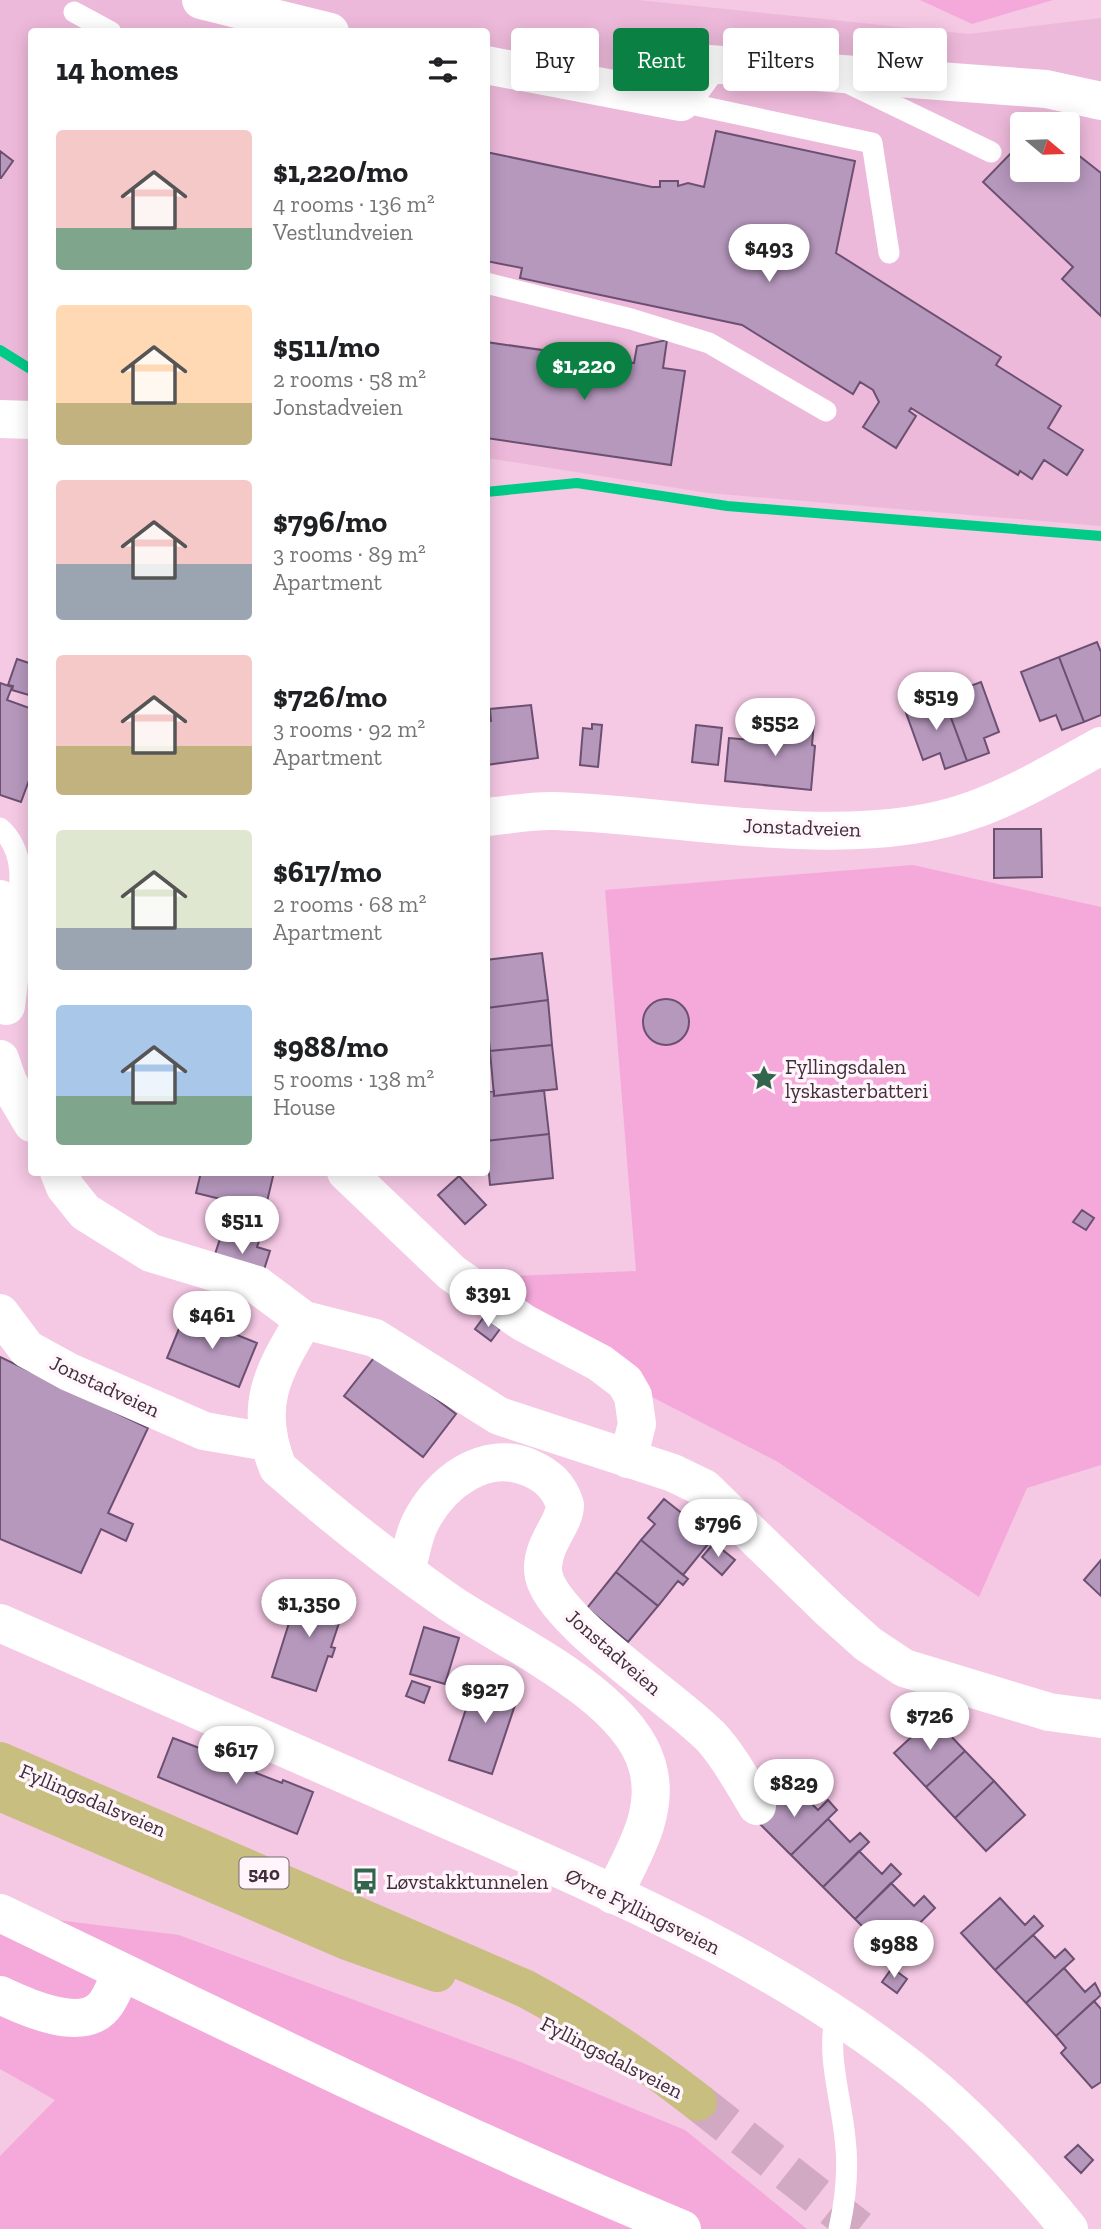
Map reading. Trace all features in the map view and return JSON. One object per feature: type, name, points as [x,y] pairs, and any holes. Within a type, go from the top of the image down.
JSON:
[{"type":"main road","name":"Fyllingsdalsveien","points":[[0,1761],[429,1944],[526,1989],[585,2021],[635,2053],[698,2102],[513,2006],[447,1977],[284,1915],[0,1792]]},
{"type":"street","points":[[201,0],[314,28]]},
{"type":"street","points":[[490,66],[681,102],[709,64],[723,65]]},
{"type":"street","points":[[839,74],[1046,89],[1101,101]]},
{"type":"street","points":[[0,419],[28,420]]},
{"type":"street","name":"Jonstadveien","points":[[490,817],[552,811],[797,830],[886,828],[971,811],[1024,788],[1101,746]]},
{"type":"street","points":[[8,910],[12,1006]]},
{"type":"street","points":[[0,1059],[8,1082],[28,1116]]},
{"type":"street","points":[[61,1176],[65,1187],[85,1212],[121,1237],[151,1253],[257,1285],[303,1320],[375,1338],[499,1416],[673,1473],[704,1488],[830,1610],[868,1644],[904,1668],[1049,1712],[1101,1719]]},
{"type":"street","points":[[350,1176],[452,1273],[524,1323],[600,1363],[625,1382],[633,1396],[637,1424],[628,1459]]},
{"type":"street","name":"Jonstadveien","points":[[0,1313],[27,1349],[69,1372],[204,1431],[267,1442]]},
{"type":"street","points":[[303,1320],[275,1368],[264,1410],[267,1442],[278,1468],[449,1602],[584,1690],[620,1717],[636,1738],[648,1767],[650,1810],[644,1833],[613,1895]]},
{"type":"street","name":"Jonstadveien","points":[[406,1570],[420,1524],[436,1500],[467,1472],[488,1462],[520,1464],[540,1472],[559,1489],[565,1505],[546,1547],[543,1570],[550,1594],[599,1644],[712,1738],[757,1805]]},
{"type":"street","name":"Øvre Fyllingsveien","points":[[0,1623],[613,1895],[755,1966],[836,2015],[937,2090],[1040,2193],[1069,2229]]},
{"type":"street","points":[[0,1913],[447,2125],[682,2229]]},
{"type":"street","points":[[0,1995],[25,2007],[66,2018],[89,2016],[103,2007],[122,1972]]},
{"type":"lane","points":[[75,15],[103,28]]},
{"type":"lane","points":[[839,79],[991,152]]},
{"type":"lane","points":[[681,102],[872,143],[889,253]]},
{"type":"lane","points":[[490,285],[631,318],[709,343],[826,411]]},
{"type":"lane","points":[[0,828],[18,851],[21,888],[8,910]]},
{"type":"lane","points":[[836,2015],[830,2036],[846,2140],[848,2189],[839,2229]]},
{"type":"shaded area","points":[[0,0],[638,0],[911,28],[853,28],[853,91],[947,91],[947,32],[969,34],[1101,18],[1101,526],[708,493],[490,458],[490,28],[28,28],[28,415],[0,413]]},
{"type":"shaded area","points":[[920,0],[1053,0],[972,24]]},
{"type":"shaded area","points":[[913,865],[1101,907],[1101,1465],[1027,1488],[979,1597],[778,1462],[588,1364],[519,1311],[513,1276],[636,1271],[605,890]]},
{"type":"shaded area","points":[[0,1913],[179,1935],[513,2059],[685,2130],[807,2229],[0,2229],[0,2156],[55,2100],[0,2069]]},
{"type":"building","points":[[716,131],[855,161],[836,253],[1001,357],[996,365],[1061,406],[1048,428],[1083,450],[1067,475],[1044,460],[1032,479],[1020,471],[1018,475],[911,408],[909,411],[916,416],[896,448],[863,427],[879,402],[873,390],[860,382],[853,394],[742,325],[520,278],[522,268],[490,262],[490,153],[652,187],[660,187],[660,181],[678,181],[678,186],[688,183],[704,187]]},
{"type":"building","points":[[0,151],[13,161],[1,178],[0,178]]},
{"type":"building","points":[[1010,154],[1010,182],[1080,182],[1080,156],[1101,173],[1101,316],[1062,279],[1073,267],[983,182]]},
{"type":"building","points":[[667,340],[663,368],[685,371],[671,465],[490,439],[490,343],[634,363],[637,346]]},
{"type":"building","points":[[1097,642],[1101,652],[1101,715],[1084,722],[1059,657]]},
{"type":"building","points":[[1059,657],[1084,722],[1062,730],[1056,715],[1040,721],[1021,672]]},
{"type":"building","points":[[17,659],[28,663],[28,695],[12,690],[13,686],[8,685]]},
{"type":"building","points":[[981,682],[999,732],[984,738],[989,753],[967,761],[943,696]]},
{"type":"building","points":[[0,683],[12,687],[7,700],[28,708],[28,783],[21,802],[0,795]]},
{"type":"building","points":[[943,696],[967,761],[945,769],[940,753],[923,760],[905,710]]},
{"type":"building","points":[[531,705],[538,758],[490,764],[490,709]]},
{"type":"building","points":[[776,719],[814,722],[811,790],[725,781],[729,738],[774,742]]},
{"type":"building","points":[[592,724],[602,725],[598,767],[580,765],[583,728],[592,729]]},
{"type":"building","points":[[696,725],[722,728],[718,765],[692,762]]},
{"type":"building","points":[[994,829],[1041,829],[1042,877],[994,878]]},
{"type":"building","points":[[542,953],[548,1000],[490,1007],[490,960]]},
{"type":"building","points":[[666,999],[683,1005],[689,1022],[683,1039],[666,1045],[649,1039],[643,1022],[649,1005]]},
{"type":"building","points":[[548,1000],[552,1045],[490,1051],[490,1007]]},
{"type":"building","points":[[552,1045],[557,1089],[494,1096],[490,1051]]},
{"type":"building","points":[[544,1090],[549,1134],[490,1141],[490,1092],[494,1091],[494,1096]]},
{"type":"building","points":[[549,1134],[553,1178],[490,1185],[490,1141]]},
{"type":"building","points":[[200,1176],[273,1176],[265,1210],[196,1193]]},
{"type":"building","points":[[459,1176],[486,1205],[465,1224],[438,1195]]},
{"type":"building","points":[[1082,1210],[1094,1218],[1086,1230],[1073,1222]]},
{"type":"building","points":[[242,1235],[259,1241],[257,1247],[270,1251],[261,1279],[212,1263],[221,1236],[240,1241]]},
{"type":"building","points":[[185,1314],[257,1343],[239,1387],[167,1358]]},
{"type":"building","points":[[484,1317],[500,1329],[491,1341],[475,1329]]},
{"type":"building","points":[[377,1354],[456,1414],[423,1457],[344,1396]]},
{"type":"building","points":[[0,1357],[148,1428],[108,1513],[133,1524],[126,1541],[101,1529],[81,1573],[0,1539]]},
{"type":"building","points":[[664,1499],[713,1538],[683,1575],[641,1540],[655,1524],[648,1518]]},
{"type":"building","points":[[641,1540],[688,1579],[683,1585],[678,1581],[658,1606],[616,1572]]},
{"type":"building","points":[[714,1543],[735,1560],[722,1575],[702,1557]]},
{"type":"building","points":[[1101,1560],[1101,1596],[1084,1580]]},
{"type":"building","points":[[616,1572],[658,1606],[628,1642],[587,1608]]},
{"type":"building","points":[[300,1588],[346,1602],[331,1647],[335,1648],[332,1657],[328,1656],[316,1691],[272,1677]]},
{"type":"building","points":[[424,1627],[459,1638],[445,1684],[410,1674]]},
{"type":"building","points":[[477,1676],[520,1690],[492,1774],[449,1760]]},
{"type":"building","points":[[412,1681],[430,1687],[424,1703],[406,1696]]},
{"type":"building","points":[[933,1717],[965,1751],[926,1787],[894,1753]]},
{"type":"building","points":[[173,1738],[257,1770],[256,1773],[313,1792],[297,1834],[158,1777]]},
{"type":"building","points":[[965,1751],[994,1781],[955,1818],[926,1787]]},
{"type":"building","points":[[994,1781],[1025,1815],[986,1851],[955,1818]]},
{"type":"building","points":[[792,1784],[818,1810],[828,1800],[837,1810],[791,1855],[756,1820]]},
{"type":"building","points":[[828,1819],[850,1842],[860,1833],[869,1842],[823,1887],[791,1855]]},
{"type":"building","points":[[859,1851],[882,1874],[891,1864],[901,1874],[855,1919],[823,1887]]},
{"type":"building","points":[[891,1883],[914,1906],[924,1896],[935,1908],[882,1960],[859,1937],[866,1930],[855,1919]]},
{"type":"building","points":[[1000,1898],[1025,1925],[1034,1916],[1043,1926],[995,1970],[961,1933]]},
{"type":"building","points":[[1033,1935],[1055,1958],[1065,1949],[1074,1959],[1026,2003],[995,1970]]},
{"type":"building","points":[[908,1936],[921,1949],[909,1962],[895,1948]]},
{"type":"building","points":[[892,1968],[907,1979],[897,1993],[882,1982]]},
{"type":"building","points":[[1064,1968],[1085,1992],[1095,1983],[1101,1995],[1056,2036],[1026,2003]]},
{"type":"building","points":[[1094,2001],[1101,2009],[1101,2082],[1092,2088],[1061,2053],[1066,2048],[1056,2036]]},
{"type":"building","points":[[1078,2145],[1093,2160],[1081,2173],[1065,2157]]},
{"type":"waterway","points":[[0,350],[28,368]]},
{"type":"waterway","points":[[490,492],[577,483],[727,506],[1101,536]]},
{"type":"tunnel","points":[[698,2102],[859,2229]]},
{"type":"place","name":"Fyllingsdalen lyskasterbatteri","points":[[764,1078]]},
{"type":"place","name":"Løvstakktunnelen","points":[[365,1881]]}]
